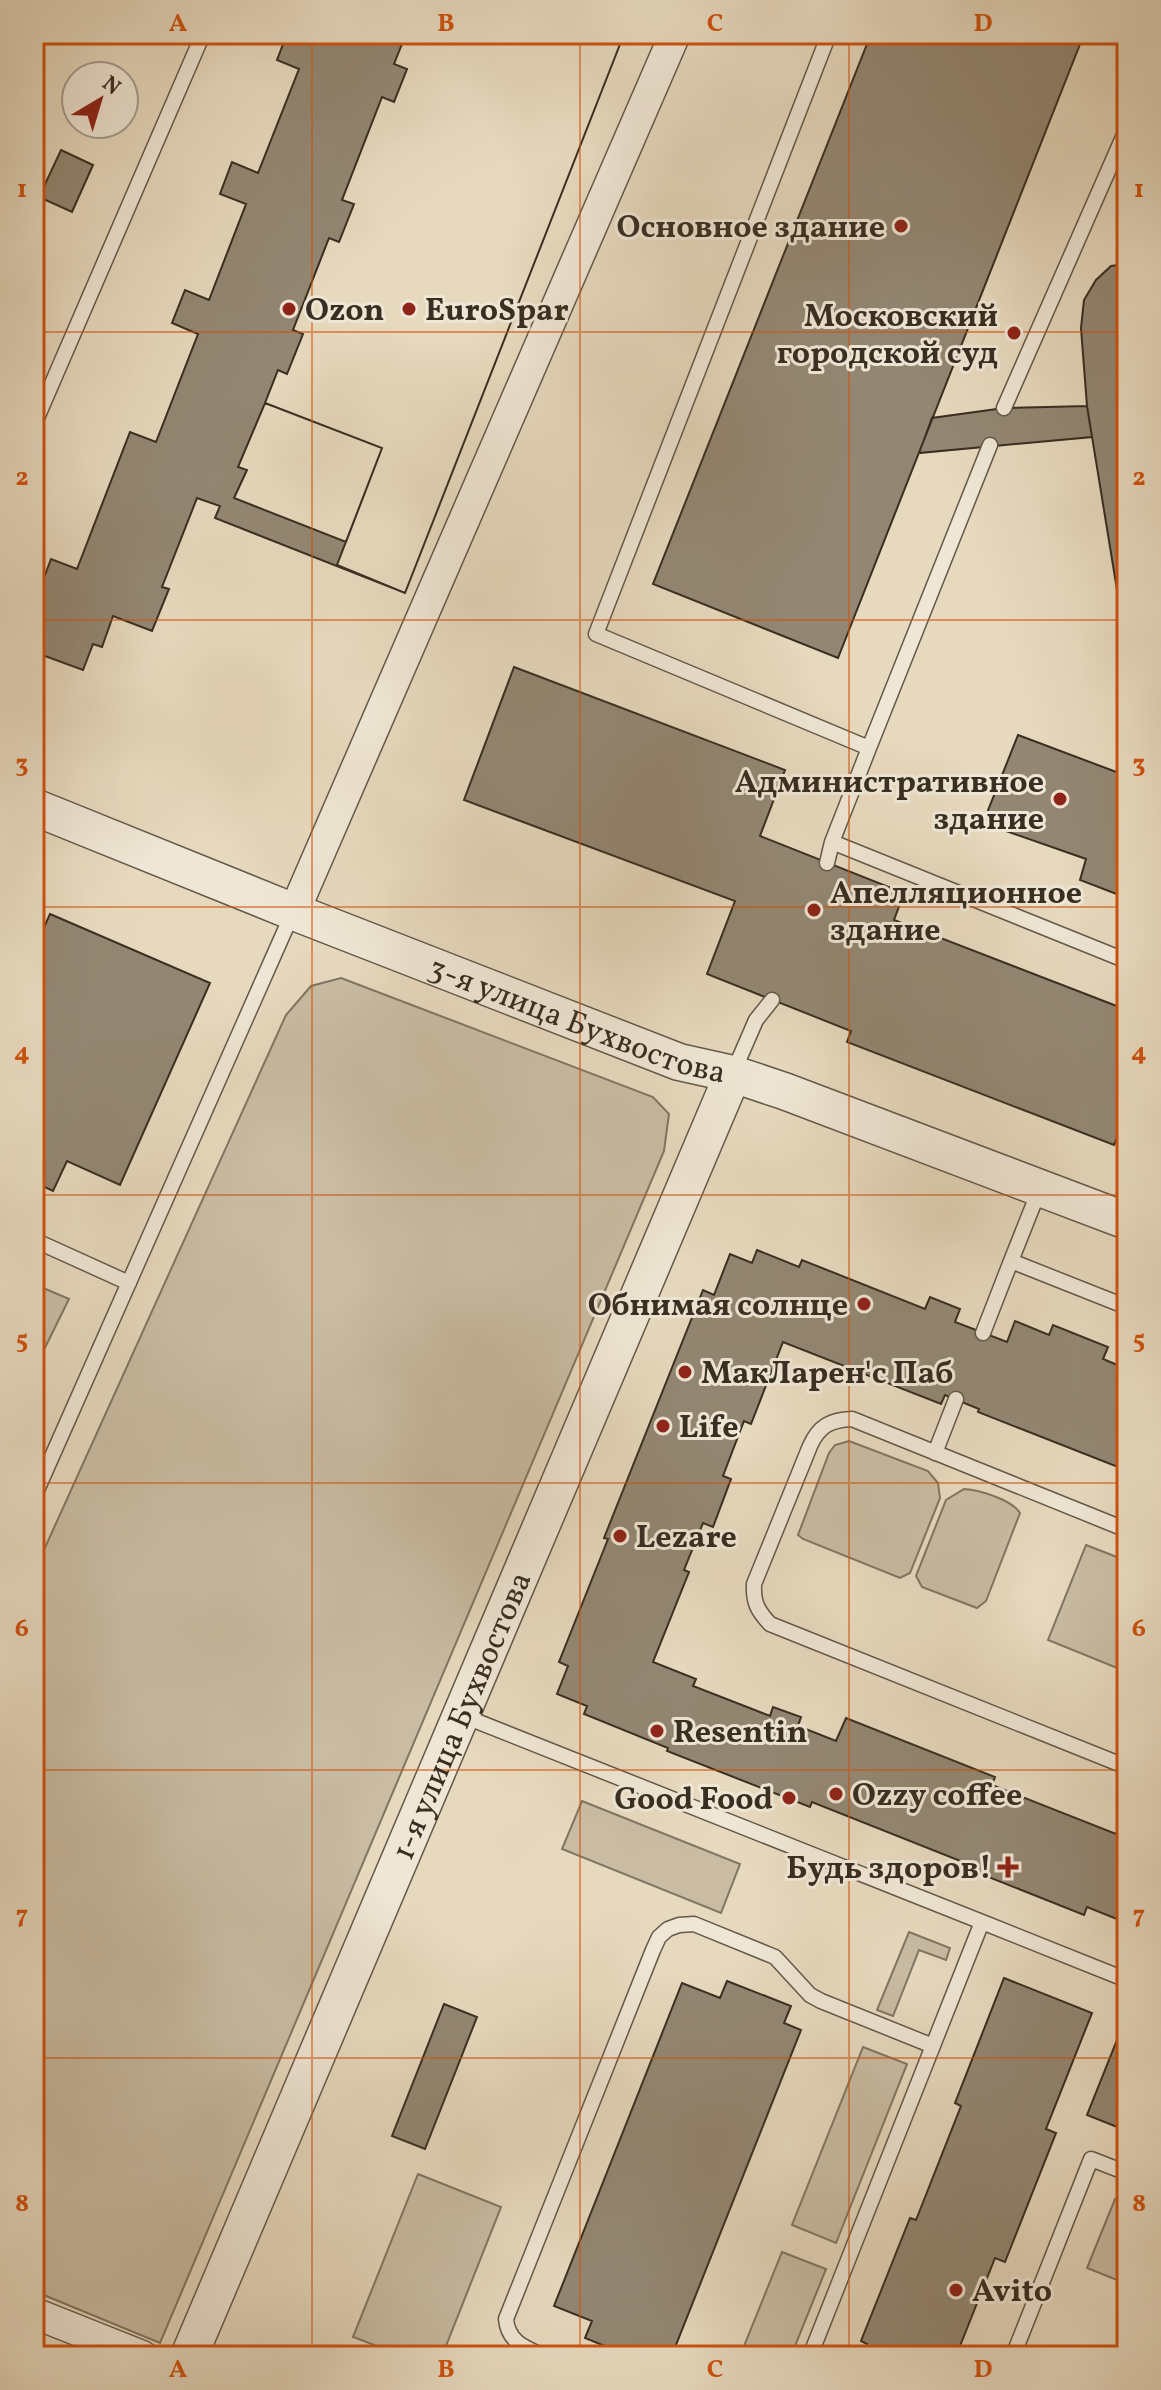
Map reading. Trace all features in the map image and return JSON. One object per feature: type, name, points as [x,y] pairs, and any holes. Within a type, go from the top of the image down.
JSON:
[{"type":"street","points":[[294,912],[675,34]]},
{"type":"street","name":"3-я улица Бухвостова","points":[[34,807],[679,1062],[733,1074],[1127,1221]]},
{"type":"street","name":"1-я улица Бухвостова","points":[[189,2356],[733,1074]]},
{"type":"street","points":[[34,2313],[142,2356]]},
{"type":"lane","points":[[34,425],[203,34]]},
{"type":"lane","points":[[829,34],[596,634],[869,748]]},
{"type":"lane","points":[[1004,408],[1127,128]]},
{"type":"lane","points":[[827,863],[832,842],[990,445]]},
{"type":"lane","points":[[832,842],[1127,961]]},
{"type":"lane","points":[[34,1497],[294,912]]},
{"type":"lane","points":[[733,1074],[756,1020],[772,1000]]},
{"type":"lane","points":[[983,1333],[1040,1188]]},
{"type":"lane","points":[[34,1240],[129,1283]]},
{"type":"lane","points":[[1011,1261],[1127,1307]]},
{"type":"lane","points":[[935,1453],[956,1399]]},
{"type":"lane","points":[[1127,1530],[852,1419],[835,1420],[816,1432],[754,1584],[753,1596],[759,1613],[770,1624],[1127,1767]]},
{"type":"lane","points":[[461,1715],[1127,1980]]},
{"type":"lane","points":[[810,2356],[982,1922]]},
{"type":"lane","points":[[544,2356],[516,2343],[506,2319],[653,1950],[659,1937],[668,1929],[694,1924],[767,1953],[781,1961],[815,1998],[933,2046]]},
{"type":"lane","points":[[1013,2356],[1091,2159],[1127,2173]]},
{"type":"shaded area","points":[[341,978],[653,1097],[669,1114],[664,1151],[160,2343],[34,2291],[34,1572],[286,1015],[311,986]]},
{"type":"shaded area","points":[[34,1284],[69,1299],[34,1370]]},
{"type":"shaded area","points":[[849,1441],[928,1471],[938,1483],[940,1498],[910,1573],[900,1578],[798,1535],[829,1453],[835,1445]]},
{"type":"shaded area","points":[[964,1489],[995,1496],[1020,1513],[986,1601],[977,1608],[922,1587],[916,1576],[946,1500]]},
{"type":"shaded area","points":[[1086,1545],[1127,1561],[1127,1672],[1048,1640]]},
{"type":"shaded area","points":[[582,1801],[740,1864],[721,1913],[562,1849]]},
{"type":"shaded area","points":[[909,1932],[950,1948],[946,1960],[919,1950],[893,2016],[877,2010]]},
{"type":"shaded area","points":[[863,2047],[907,2064],[836,2243],[792,2225]]},
{"type":"shaded area","points":[[418,2174],[501,2207],[442,2356],[403,2356],[353,2337]]},
{"type":"shaded area","points":[[1115,2199],[1127,2204],[1127,2284],[1087,2268]]},
{"type":"shaded area","points":[[782,2252],[826,2269],[791,2356],[740,2356]]},
{"type":"building","points":[[287,34],[313,38],[314,34],[624,34],[405,593],[215,518],[220,506],[197,498],[162,587],[169,589],[152,631],[113,616],[102,647],[93,644],[83,670],[34,652],[34,571],[45,575],[51,559],[77,569],[130,432],[156,442],[198,334],[172,323],[185,290],[209,300],[246,204],[220,194],[232,162],[258,173],[299,69],[277,60]],"holes":[[[265,403],[382,448],[346,542],[234,498],[247,470],[238,467]]]},
{"type":"building","name":"EuroSpar","points":[[406,34],[624,34],[405,593],[337,565],[382,448],[265,403],[278,370],[287,374],[303,334],[293,330],[329,238],[339,242],[354,204],[342,200],[382,97],[394,102],[407,69],[394,64]]},
{"type":"building","name":"Основное здание","points":[[871,34],[1084,34],[838,658],[653,584]]},
{"type":"building","points":[[61,150],[93,165],[72,212],[39,197]]},
{"type":"building","points":[[1127,264],[1127,651],[1087,406],[1081,328],[1084,300],[1096,280],[1111,266]]},
{"type":"building","points":[[1087,406],[1092,437],[919,453],[932,418],[1004,408]]},
{"type":"building","name":"Апелляционное здание","points":[[514,667],[785,770],[760,836],[904,893],[894,920],[1127,1010],[1127,1112],[1114,1145],[847,1042],[851,1031],[707,974],[735,901],[464,800]]},
{"type":"building","name":"Административное здание","points":[[1018,735],[1127,776],[1127,898],[1080,880],[1086,859],[983,823]]},
{"type":"building","points":[[50,914],[210,983],[120,1185],[67,1161],[53,1191],[34,1182],[34,949]]},
{"type":"building","points":[[757,1250],[799,1267],[802,1260],[925,1309],[930,1297],[960,1309],[955,1322],[1007,1342],[1015,1321],[1049,1335],[1053,1325],[1108,1347],[1103,1359],[1127,1369],[1127,1463],[1121,1460],[1118,1467],[978,1412],[979,1409],[945,1395],[941,1404],[783,1342],[751,1424],[744,1421],[723,1476],[731,1479],[713,1527],[703,1523],[684,1570],[689,1572],[653,1662],[696,1679],[693,1686],[770,1716],[773,1707],[801,1717],[798,1726],[836,1741],[846,1718],[995,1777],[992,1785],[1116,1834],[1124,1814],[1127,1815],[1127,1923],[1087,1907],[1084,1915],[961,1866],[963,1862],[812,1802],[810,1807],[667,1751],[668,1748],[584,1714],[587,1706],[557,1694],[568,1666],[559,1662],[608,1539],[604,1538],[703,1290],[714,1295],[730,1254],[752,1263]]},
{"type":"building","points":[[1004,1978],[1092,2013],[1046,2129],[1056,2133],[1005,2262],[995,2258],[956,2356],[862,2356],[867,2344],[861,2341],[910,2218],[916,2220],[961,2106],[955,2103]]},
{"type":"building","points":[[727,1981],[791,2006],[784,2023],[801,2030],[672,2355],[655,2349],[652,2356],[629,2356],[585,2338],[592,2321],[554,2306],[682,1983],[720,1998]]},
{"type":"building","points":[[444,2004],[477,2017],[425,2149],[392,2136]]},
{"type":"building","points":[[1123,2025],[1127,2027],[1127,2131],[1087,2115]]},
{"type":"place","name":"Основное здание","points":[[901,226]]},
{"type":"place","name":"Ozon","points":[[289,309]]},
{"type":"place","name":"EuroSpar","points":[[409,309]]},
{"type":"place","name":"Московский городской суд","points":[[1014,333]]},
{"type":"place","name":"Административное здание","points":[[1060,799]]},
{"type":"place","name":"Апелляционное здание","points":[[814,910]]},
{"type":"place","name":"Обнимая солнце","points":[[864,1304]]},
{"type":"place","name":"МакЛарен'с Паб","points":[[685,1372]]},
{"type":"place","name":"Life","points":[[663,1426]]},
{"type":"place","name":"Lezare","points":[[620,1536]]},
{"type":"place","name":"Resentin","points":[[657,1731]]},
{"type":"place","name":"Ozzy coffee","points":[[836,1794]]},
{"type":"place","name":"Good Food","points":[[789,1798]]},
{"type":"place","name":"Будь здоров!","points":[[1008,1867]]},
{"type":"place","name":"Avito","points":[[956,2290]]}]
